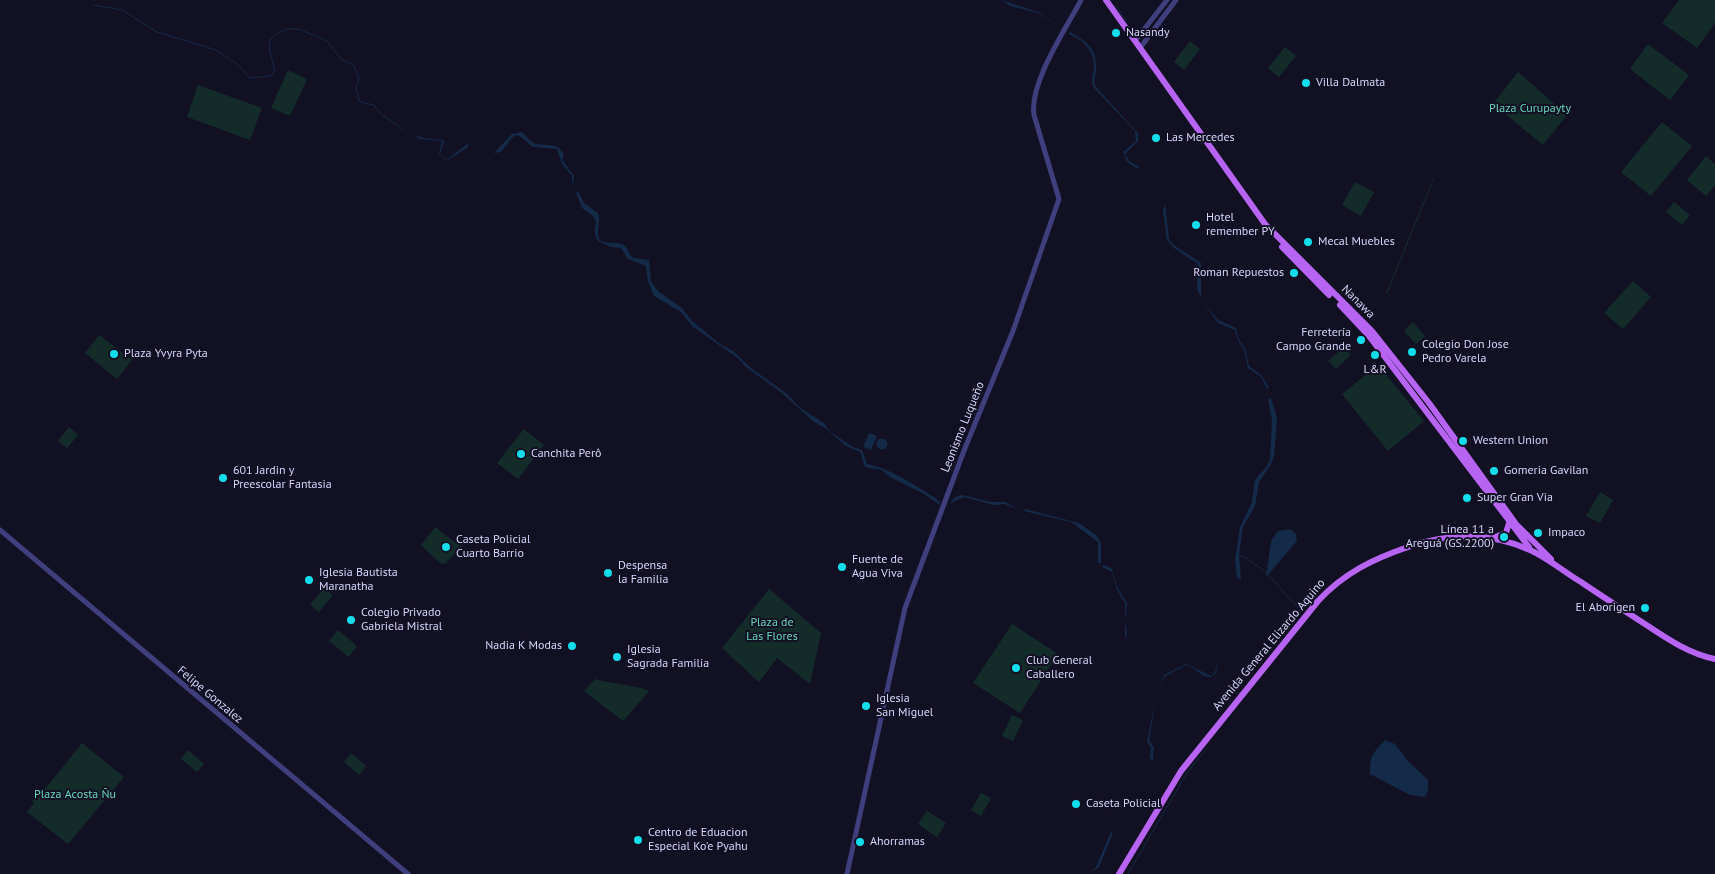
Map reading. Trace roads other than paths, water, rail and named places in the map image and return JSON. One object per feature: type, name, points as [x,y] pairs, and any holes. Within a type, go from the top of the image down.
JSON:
[{"type":"main road","name":"Nanawa","points":[[1106,0],[1265,224],[1372,331],[1531,550]]},
{"type":"main road","name":"Nanawa","points":[[1509,520],[1561,569]]},
{"type":"main road","points":[[1492,538],[1506,533],[1509,520]]},
{"type":"main road","name":"Avenida General Elizardo Aquino","points":[[1119,874],[1181,771],[1328,590],[1360,566],[1415,544],[1454,536],[1492,538],[1531,550],[1678,645],[1715,659]]},
{"type":"street","name":"Leonismo Luqueño","points":[[847,874],[905,608],[965,448],[1013,331],[1059,199],[1034,115],[1033,102],[1042,76],[1081,0]]},
{"type":"street","points":[[1135,41],[1166,0]]},
{"type":"street","points":[[1141,49],[1176,0]]},
{"type":"street","name":"Felipe Gonzalez","points":[[0,530],[408,874]]},
{"type":"water","points":[[1001,0],[1038,12],[1061,28],[1038,13],[1010,6]]},
{"type":"water","points":[[1070,32],[1084,41],[1094,54],[1096,69],[1095,86],[1138,133],[1138,141],[1125,154],[1129,161],[1139,167],[1138,169],[1127,162],[1123,152],[1136,141],[1135,131],[1094,88],[1092,81],[1094,62],[1090,51],[1079,39],[1069,34]]},
{"type":"water","points":[[522,132],[533,143],[555,146],[562,151],[564,155],[562,160],[574,176],[573,187],[572,176],[562,164],[557,149],[533,147],[516,135],[501,152],[494,153],[512,134]]},
{"type":"water","points":[[413,134],[423,138],[443,140],[440,154],[446,160],[469,143],[467,148],[446,161],[439,154],[442,141],[420,139]]},
{"type":"water","points":[[578,191],[584,203],[598,213],[599,238],[604,242],[624,245],[633,258],[649,260],[651,282],[659,292],[682,308],[692,321],[787,394],[800,408],[824,423],[829,431],[853,447],[862,450],[867,464],[885,469],[902,478],[935,498],[940,502],[940,505],[924,494],[890,477],[882,470],[865,467],[860,452],[846,446],[825,428],[814,422],[782,393],[746,367],[739,359],[692,326],[681,312],[654,296],[648,281],[646,266],[628,259],[621,248],[611,247],[598,241],[595,230],[596,221],[582,208],[576,193]]},
{"type":"water","points":[[1165,203],[1169,240],[1201,263],[1201,297],[1197,289],[1198,264],[1174,248],[1167,240],[1163,210]]},
{"type":"water","points":[[1203,301],[1218,320],[1236,328],[1239,340],[1245,348],[1249,366],[1262,376],[1269,388],[1267,389],[1261,377],[1248,368],[1244,349],[1238,341],[1235,330],[1218,323]]},
{"type":"water","points":[[1271,398],[1277,418],[1274,456],[1270,466],[1259,482],[1255,506],[1243,527],[1239,554],[1241,580],[1237,578],[1235,560],[1240,527],[1252,502],[1255,480],[1267,466],[1270,459],[1272,420],[1268,399]]},
{"type":"water","points":[[869,433],[877,436],[871,450],[863,447]]},
{"type":"water","points":[[880,439],[884,439],[887,444],[886,448],[880,449],[877,446],[877,442]]},
{"type":"water","points":[[962,495],[991,502],[1005,502],[1018,509],[1004,504],[994,505],[964,497],[949,504],[955,497]]},
{"type":"water","points":[[1025,509],[1079,523],[1096,535],[1101,543],[1101,563],[1098,563],[1098,542],[1071,522],[1024,511]]},
{"type":"water","points":[[1291,529],[1296,534],[1297,541],[1266,577],[1271,541],[1278,531]]},
{"type":"water","points":[[1104,565],[1112,569],[1117,587],[1127,603],[1125,621],[1125,603],[1117,590],[1112,572],[1102,567]]},
{"type":"water","points":[[1125,621],[1127,634],[1125,639]]},
{"type":"water","points":[[1219,660],[1216,673],[1211,677],[1205,676],[1186,665],[1164,677],[1158,687],[1164,675],[1186,664],[1211,676],[1215,672]]},
{"type":"water","points":[[1156,698],[1149,740],[1154,748],[1153,760],[1150,759],[1151,748],[1147,741]]},
{"type":"water","points":[[1385,740],[1395,744],[1408,761],[1428,780],[1428,791],[1425,797],[1410,795],[1370,774],[1373,755]]},
{"type":"water","points":[[1111,832],[1113,833],[1099,867],[1089,874],[1096,867]]},
{"type":"waterway","points":[[94,5],[122,10],[157,32],[216,50],[237,64],[250,78],[271,76],[275,70],[269,48],[270,40],[287,29],[299,29],[327,41],[341,59],[353,65],[359,78],[356,89],[360,102],[374,105],[381,114],[404,130]]},
{"type":"waterway","points":[[1116,6],[1127,21]]},
{"type":"waterway","points":[[1238,555],[1245,557],[1267,573],[1298,608]]},
{"type":"waterway","points":[[1128,874],[1187,773],[1207,748]]},
{"type":"place","name":"Nasandy","points":[[1116,33]]},
{"type":"place","name":"Villa Dalmata","points":[[1306,83]]},
{"type":"place","name":"Las Mercedes","points":[[1156,138]]},
{"type":"place","name":"Hotel remember PY","points":[[1196,225]]},
{"type":"place","name":"Mecal Muebles","points":[[1308,242]]},
{"type":"place","name":"Roman Repuestos","points":[[1294,273]]},
{"type":"place","name":"Ferretería Campo Grande","points":[[1361,340]]},
{"type":"place","name":"Colegio Don Jose Pedro Varela","points":[[1412,352]]},
{"type":"place","name":"Plaza Yvyra Pyta","points":[[114,354]]},
{"type":"place","name":"L&R","points":[[1375,355]]},
{"type":"place","name":"Western Union","points":[[1463,441]]},
{"type":"place","name":"Canchita Perô","points":[[521,454]]},
{"type":"place","name":"Gomeria Gavilan","points":[[1494,471]]},
{"type":"place","name":"601 Jardin y Preescolar Fantasia","points":[[223,478]]},
{"type":"place","name":"Super Gran Via","points":[[1467,498]]},
{"type":"place","name":"Impaco","points":[[1538,533]]},
{"type":"place","name":"Línea 11 a Areguá (GS.2200)","points":[[1504,537]]},
{"type":"place","name":"Caseta Policial Cuarto Barrio","points":[[446,547]]},
{"type":"place","name":"Fuente de Agua Viva","points":[[842,567]]},
{"type":"place","name":"Despensa la Familia","points":[[608,573]]},
{"type":"place","name":"Iglesia Bautista Maranatha","points":[[309,580]]},
{"type":"place","name":"El Aborigen","points":[[1645,608]]},
{"type":"place","name":"Colegio Privado Gabriela Mistral","points":[[351,620]]},
{"type":"place","name":"Nadia K Modas","points":[[572,646]]},
{"type":"place","name":"Iglesia Sagrada Familia","points":[[617,657]]},
{"type":"place","name":"Club General Caballero","points":[[1016,668]]},
{"type":"place","name":"Iglesia San Miguel","points":[[866,706]]},
{"type":"place","name":"Caseta Policial","points":[[1076,804]]},
{"type":"place","name":"Centro de Eduacion Especial Ko'e Pyahu","points":[[638,840]]},
{"type":"place","name":"Ahorramas","points":[[860,842]]},
{"type":"park label","name":"Plaza Curupayty","points":[[1530,109]]},
{"type":"park label","name":"Plaza de Las Flores","points":[[772,630]]},
{"type":"park label","name":"Plaza Acosta Ñu","points":[[75,795]]}]
